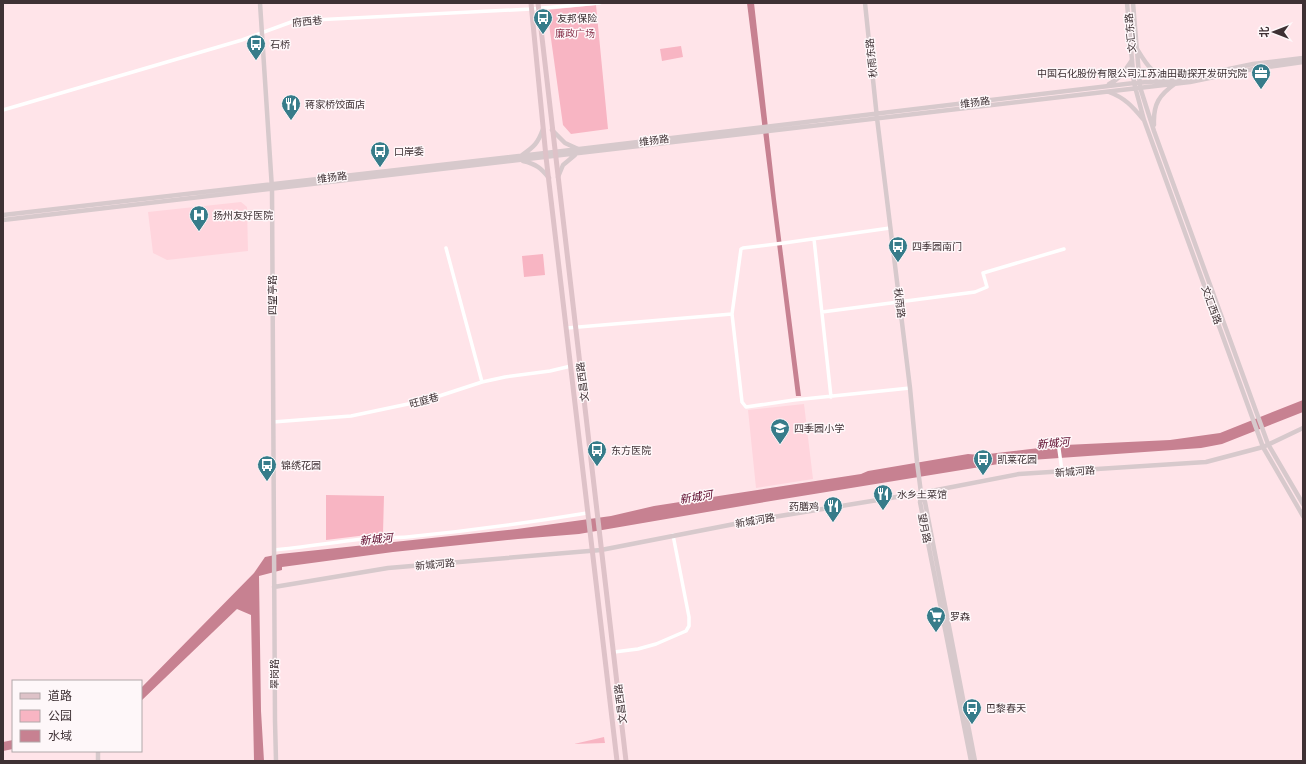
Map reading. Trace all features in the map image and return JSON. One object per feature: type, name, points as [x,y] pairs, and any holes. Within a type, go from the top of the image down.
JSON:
[{"type":"main road","name":"四望亭路","points":[[260,3],[272,187],[274,587]]},
{"type":"main road","name":"秋雨东路","points":[[865,3],[877,116]]},
{"type":"main road","name":"文汇东路","points":[[1127,3],[1132,60],[1137,85]]},
{"type":"main road","name":"文汇东路","points":[[1133,3],[1137,85]]},
{"type":"main road","name":"文昌西路","points":[[531,6],[546,155],[572,366],[617,761]]},
{"type":"main road","name":"文昌西路","points":[[538,6],[626,761]]},
{"type":"main road","points":[[1136,47],[1148,66],[1160,75],[1176,81],[1160,97],[1154,113],[1154,131]]},
{"type":"main road","name":"维扬路","points":[[1176,81],[1253,64],[1303,58]]},
{"type":"main road","points":[[1132,60],[1124,72],[1106,89],[1121,97],[1132,106],[1144,120]]},
{"type":"main road","name":"维扬路","points":[[3,220],[1176,81],[1303,62]]},
{"type":"main road","name":"文汇西路","points":[[1137,85],[1144,120],[1263,447],[1303,516]]},
{"type":"main road","name":"文汇西路","points":[[1137,85],[1268,444],[1303,504]]},
{"type":"main road","name":"秋雨路","points":[[877,116],[900,301],[921,493]]},
{"type":"main road","points":[[543,127],[540,140],[520,158],[542,169],[549,178]]},
{"type":"main road","points":[[552,130],[565,143],[577,151],[563,165],[557,178]]},
{"type":"main road","name":"维扬路","points":[[3,215],[272,187]]},
{"type":"main road","name":"新城河路","points":[[274,587],[388,568],[593,549],[601,550],[755,520],[921,493],[1019,474],[1206,462],[1263,447],[1303,428]]},
{"type":"main road","name":"望月路","points":[[921,493],[920,502],[971,761]]},
{"type":"main road","name":"望月路","points":[[921,493],[925,502],[975,761]]},
{"type":"main road","name":"翠岗路","points":[[274,587],[276,761]]},
{"type":"street","name":"府西巷","points":[[3,110],[242,40],[294,21],[600,3]]},
{"type":"street","points":[[890,228],[742,248],[732,314],[742,402],[746,407],[794,400],[910,388]]},
{"type":"street","points":[[814,239],[831,397]]},
{"type":"street","points":[[446,248],[482,382]]},
{"type":"street","points":[[822,312],[975,292],[987,287],[983,273],[1064,249]]},
{"type":"street","points":[[567,328],[732,314]]},
{"type":"street","name":"旺庭巷","points":[[273,422],[351,416],[427,400],[482,382],[572,366]]},
{"type":"street","points":[[1058,442],[1062,472]]},
{"type":"street","points":[[274,552],[373,538],[405,537],[452,532],[588,515]]},
{"type":"street","points":[[614,652],[638,649],[656,644],[686,631],[689,626],[689,616],[673,535]]},
{"type":"shaded area","name":"扬州友好医院","points":[[241,202],[247,207],[248,251],[167,260],[153,253],[148,212]]},
{"type":"shaded area","name":"四季园小学","points":[[804,404],[813,479],[756,488],[748,410]]},
{"type":"green space","name":"廉政广场","points":[[596,5],[608,129],[571,134],[563,125],[547,10]]},
{"type":"green space","points":[[681,46],[683,57],[662,61],[660,49]]},
{"type":"green space","points":[[543,254],[545,275],[524,277],[522,256]]},
{"type":"green space","points":[[326,495],[384,496],[383,533],[326,540]]},
{"type":"green space","points":[[604,737],[605,743],[574,744]]},
{"type":"water","points":[[747,3],[754,3],[776,199],[801,396],[796,396]]},
{"type":"water","points":[[1303,400],[1303,412],[1222,444],[1201,448],[1017,461],[579,534],[393,552],[282,567],[282,570],[259,576],[261,711],[264,761],[254,761],[251,615],[237,609],[142,700],[142,687],[254,573],[265,557],[280,554],[517,529],[611,516],[654,506],[861,474],[868,471],[968,454],[980,455],[1065,445],[1170,440],[1220,433]]},
{"type":"water","points":[[12,740],[12,749],[3,751],[3,742]]},
{"type":"place","name":"友邦保险","points":[[543,35]]},
{"type":"place","name":"石桥","points":[[256,61]]},
{"type":"place","name":"中国石化股份有限公司江苏油田勘探开发研究院","points":[[1261,90]]},
{"type":"place","name":"蒋家桥饺面店","points":[[291,121]]},
{"type":"place","name":"口岸委","points":[[380,168]]},
{"type":"place","name":"扬州友好医院","points":[[199,232]]},
{"type":"place","name":"四季园南门","points":[[898,263]]},
{"type":"place","name":"四季园小学","points":[[780,445]]},
{"type":"place","name":"东方医院","points":[[597,467]]},
{"type":"place","name":"凯莱花园","points":[[983,476]]},
{"type":"place","name":"锦绣花园","points":[[267,482]]},
{"type":"place","name":"水乡土菜馆","points":[[883,511]]},
{"type":"place","name":"药膳鸡","points":[[833,523]]},
{"type":"place","name":"罗森","points":[[936,633]]},
{"type":"place","name":"巴黎春天","points":[[972,725]]},
{"type":"water label","name":"新城河","points":[[1053,443]]},
{"type":"water label","name":"新城河","points":[[696,497]]},
{"type":"water label","name":"新城河","points":[[376,539]]}]
